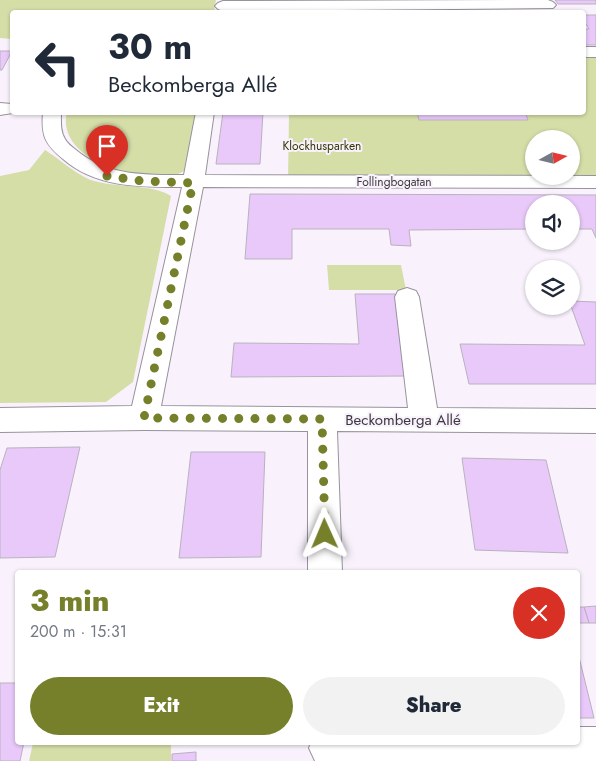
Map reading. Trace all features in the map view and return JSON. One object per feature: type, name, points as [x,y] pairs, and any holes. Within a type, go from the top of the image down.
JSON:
[{"type":"street","points":[[223,6],[380,3],[548,5]]},
{"type":"street","name":"Follingbogatan","points":[[52,115],[51,127],[56,143],[78,162],[107,176],[142,181],[193,183],[596,182]]},
{"type":"street","points":[[144,418],[193,183],[204,115]]},
{"type":"street","points":[[407,297],[424,420]]},
{"type":"street","name":"Beckomberga Allé","points":[[0,420],[144,418],[596,420]]},
{"type":"street","points":[[322,419],[325,570]]},
{"type":"street","points":[[329,751],[596,748]]},
{"type":"green space","points":[[0,0],[216,0],[214,10],[10,10],[10,39],[0,38]]},
{"type":"green space","name":"Klockhusparken","points":[[586,56],[596,56],[596,175],[580,176],[580,130],[525,130],[525,176],[288,179],[289,115],[586,115]]},
{"type":"green space","points":[[67,115],[196,115],[184,171],[170,176],[151,177],[109,168],[90,158],[75,145],[67,130]]},
{"type":"green space","points":[[45,150],[91,180],[155,190],[171,196],[133,382],[106,402],[0,403],[0,176],[29,170]]},
{"type":"green space","points":[[327,265],[401,265],[406,290],[329,290]]},
{"type":"green space","points":[[33,745],[171,745],[171,761],[29,761]]},
{"type":"building","points":[[555,0],[596,0],[596,4],[558,4]]},
{"type":"building","points":[[586,15],[596,15],[596,45],[586,45],[586,29],[589,29],[586,24]]},
{"type":"building","points":[[0,51],[10,51],[2,70],[0,70]]},
{"type":"building","points":[[223,115],[263,115],[260,164],[216,164]]},
{"type":"building","points":[[418,115],[526,115],[528,120],[419,120]]},
{"type":"building","points":[[250,194],[596,195],[596,238],[592,229],[580,229],[580,195],[525,195],[525,229],[409,230],[411,246],[391,245],[389,229],[292,229],[292,259],[245,259]]},
{"type":"building","points":[[355,294],[395,294],[411,376],[231,377],[234,343],[359,344]]},
{"type":"building","points":[[580,301],[596,302],[596,384],[469,384],[460,344],[585,345],[574,315],[580,315]]},
{"type":"building","points":[[80,447],[55,557],[0,558],[0,470],[7,448]]},
{"type":"building","points":[[191,452],[265,452],[261,557],[179,558]]},
{"type":"building","points":[[462,458],[546,460],[568,553],[475,550]]},
{"type":"building","points":[[596,606],[596,623],[589,623],[584,607]]},
{"type":"building","points":[[580,607],[584,607],[589,623],[580,623]]},
{"type":"building","points":[[580,661],[594,718],[580,718]]},
{"type":"building","points":[[0,683],[15,683],[15,745],[23,745],[20,761],[0,761]]},
{"type":"building","points":[[196,752],[196,761],[172,761],[172,754]]},
{"type":"route","points":[[107,176],[142,181],[193,183],[144,418],[322,419],[325,534]]}]
